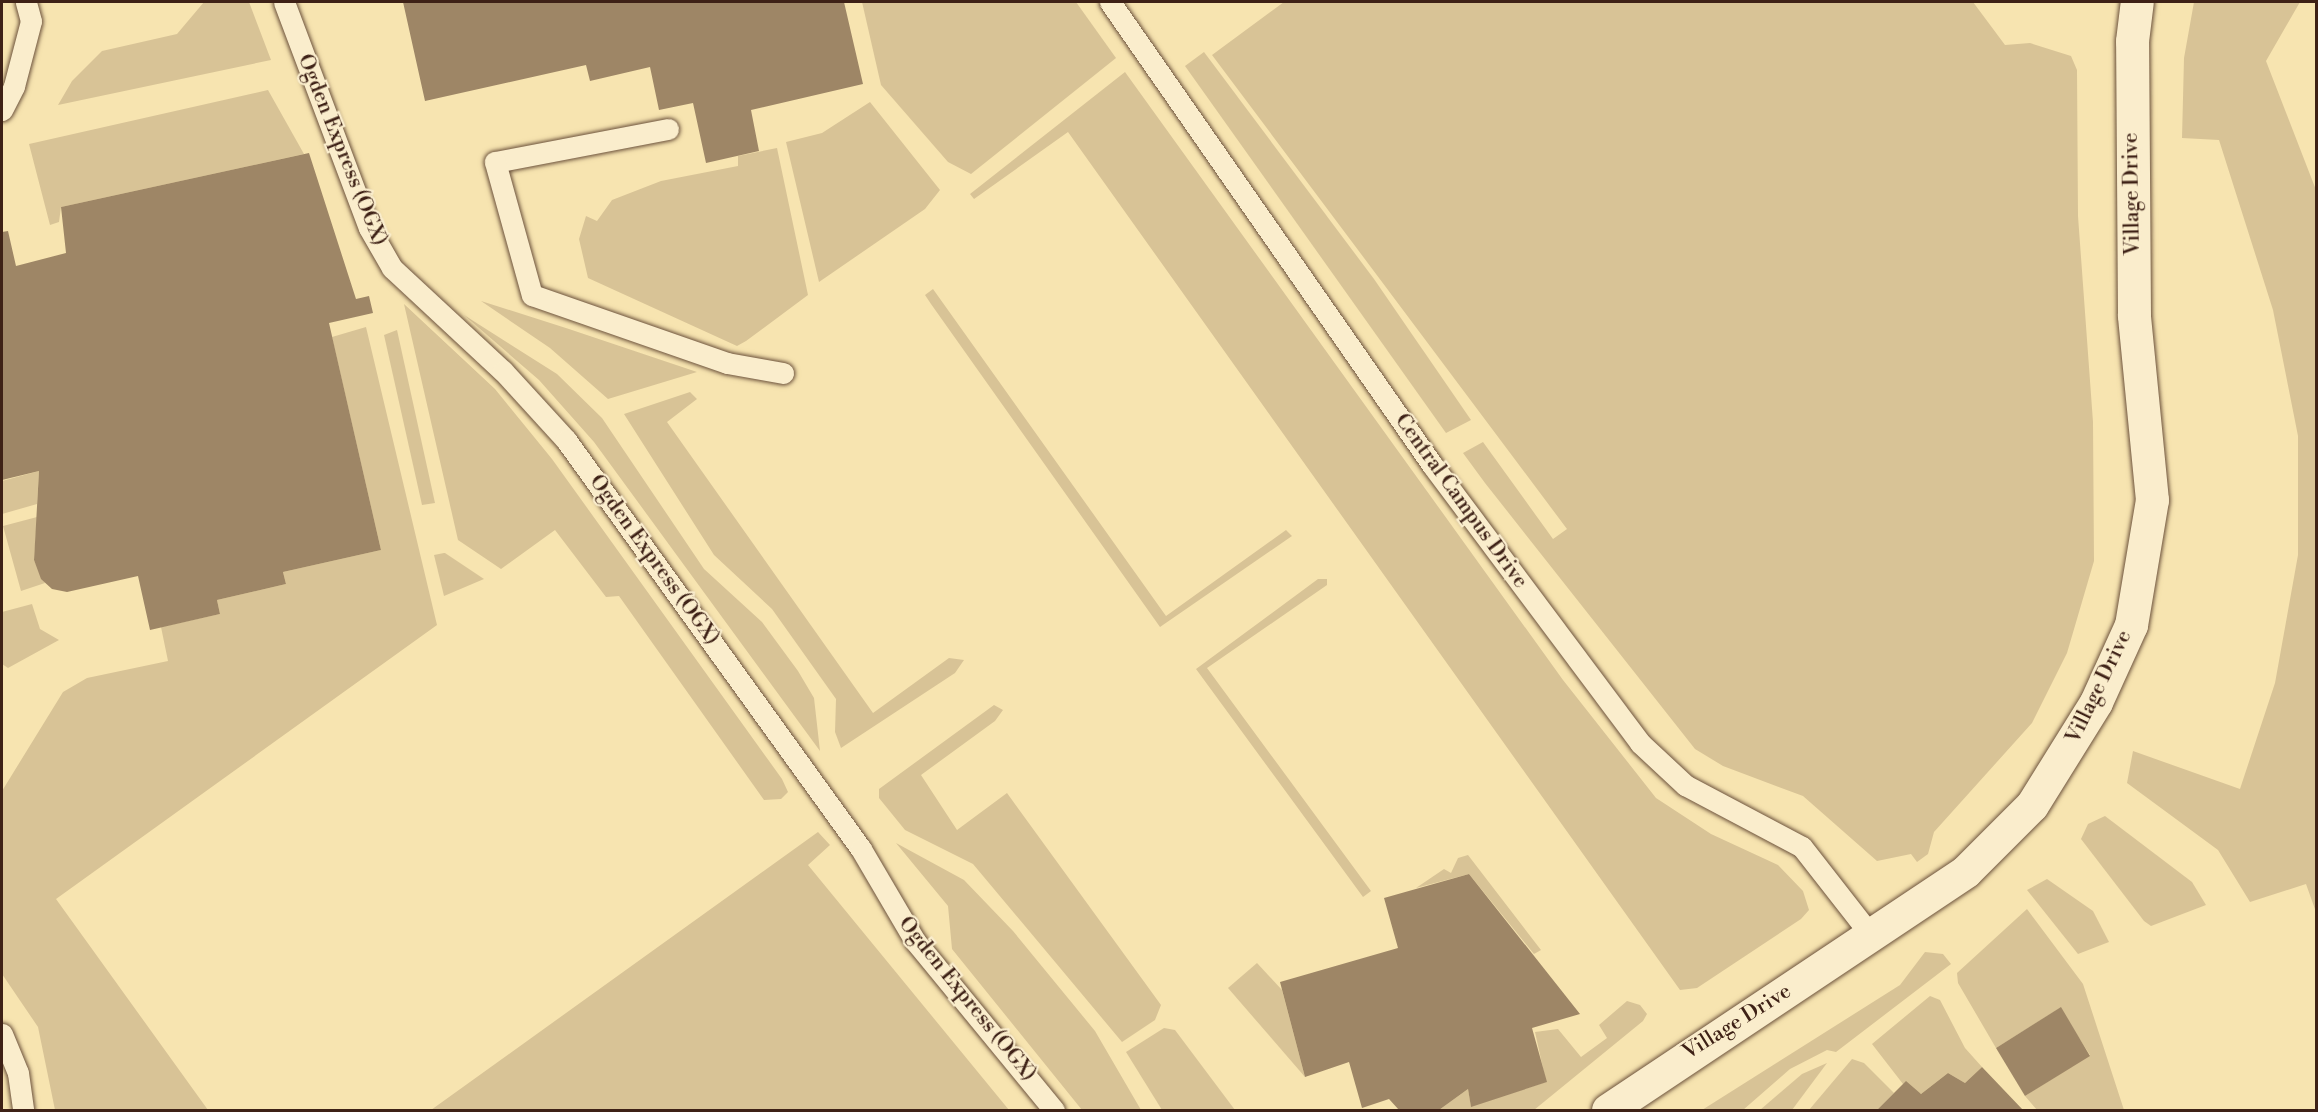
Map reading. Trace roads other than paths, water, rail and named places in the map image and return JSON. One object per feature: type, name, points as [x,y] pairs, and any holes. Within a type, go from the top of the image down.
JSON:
[{"type":"street","name":"Village Drive","points":[[1608,1110],[1652,1076],[1873,938],[1966,871],[2032,805],[2096,702],[2131,625],[2146,555],[2153,475],[2134,315],[2132,53],[2137,2]]},
{"type":"lane","points":[[2,110],[14,86],[31,21],[26,2]]},
{"type":"lane","name":"Ogden Express (OGX)","points":[[284,2],[369,228],[392,268],[503,371],[592,472],[861,849],[915,941],[1054,1110]]},
{"type":"lane","name":"Central Campus Drive","points":[[1110,2],[1434,466],[1640,743],[1685,785],[1802,847],[1873,938]]},
{"type":"lane","points":[[668,129],[495,162],[532,295],[728,363],[783,373]]},
{"type":"lane","points":[[2,1034],[18,1073],[23,1110]]}]
